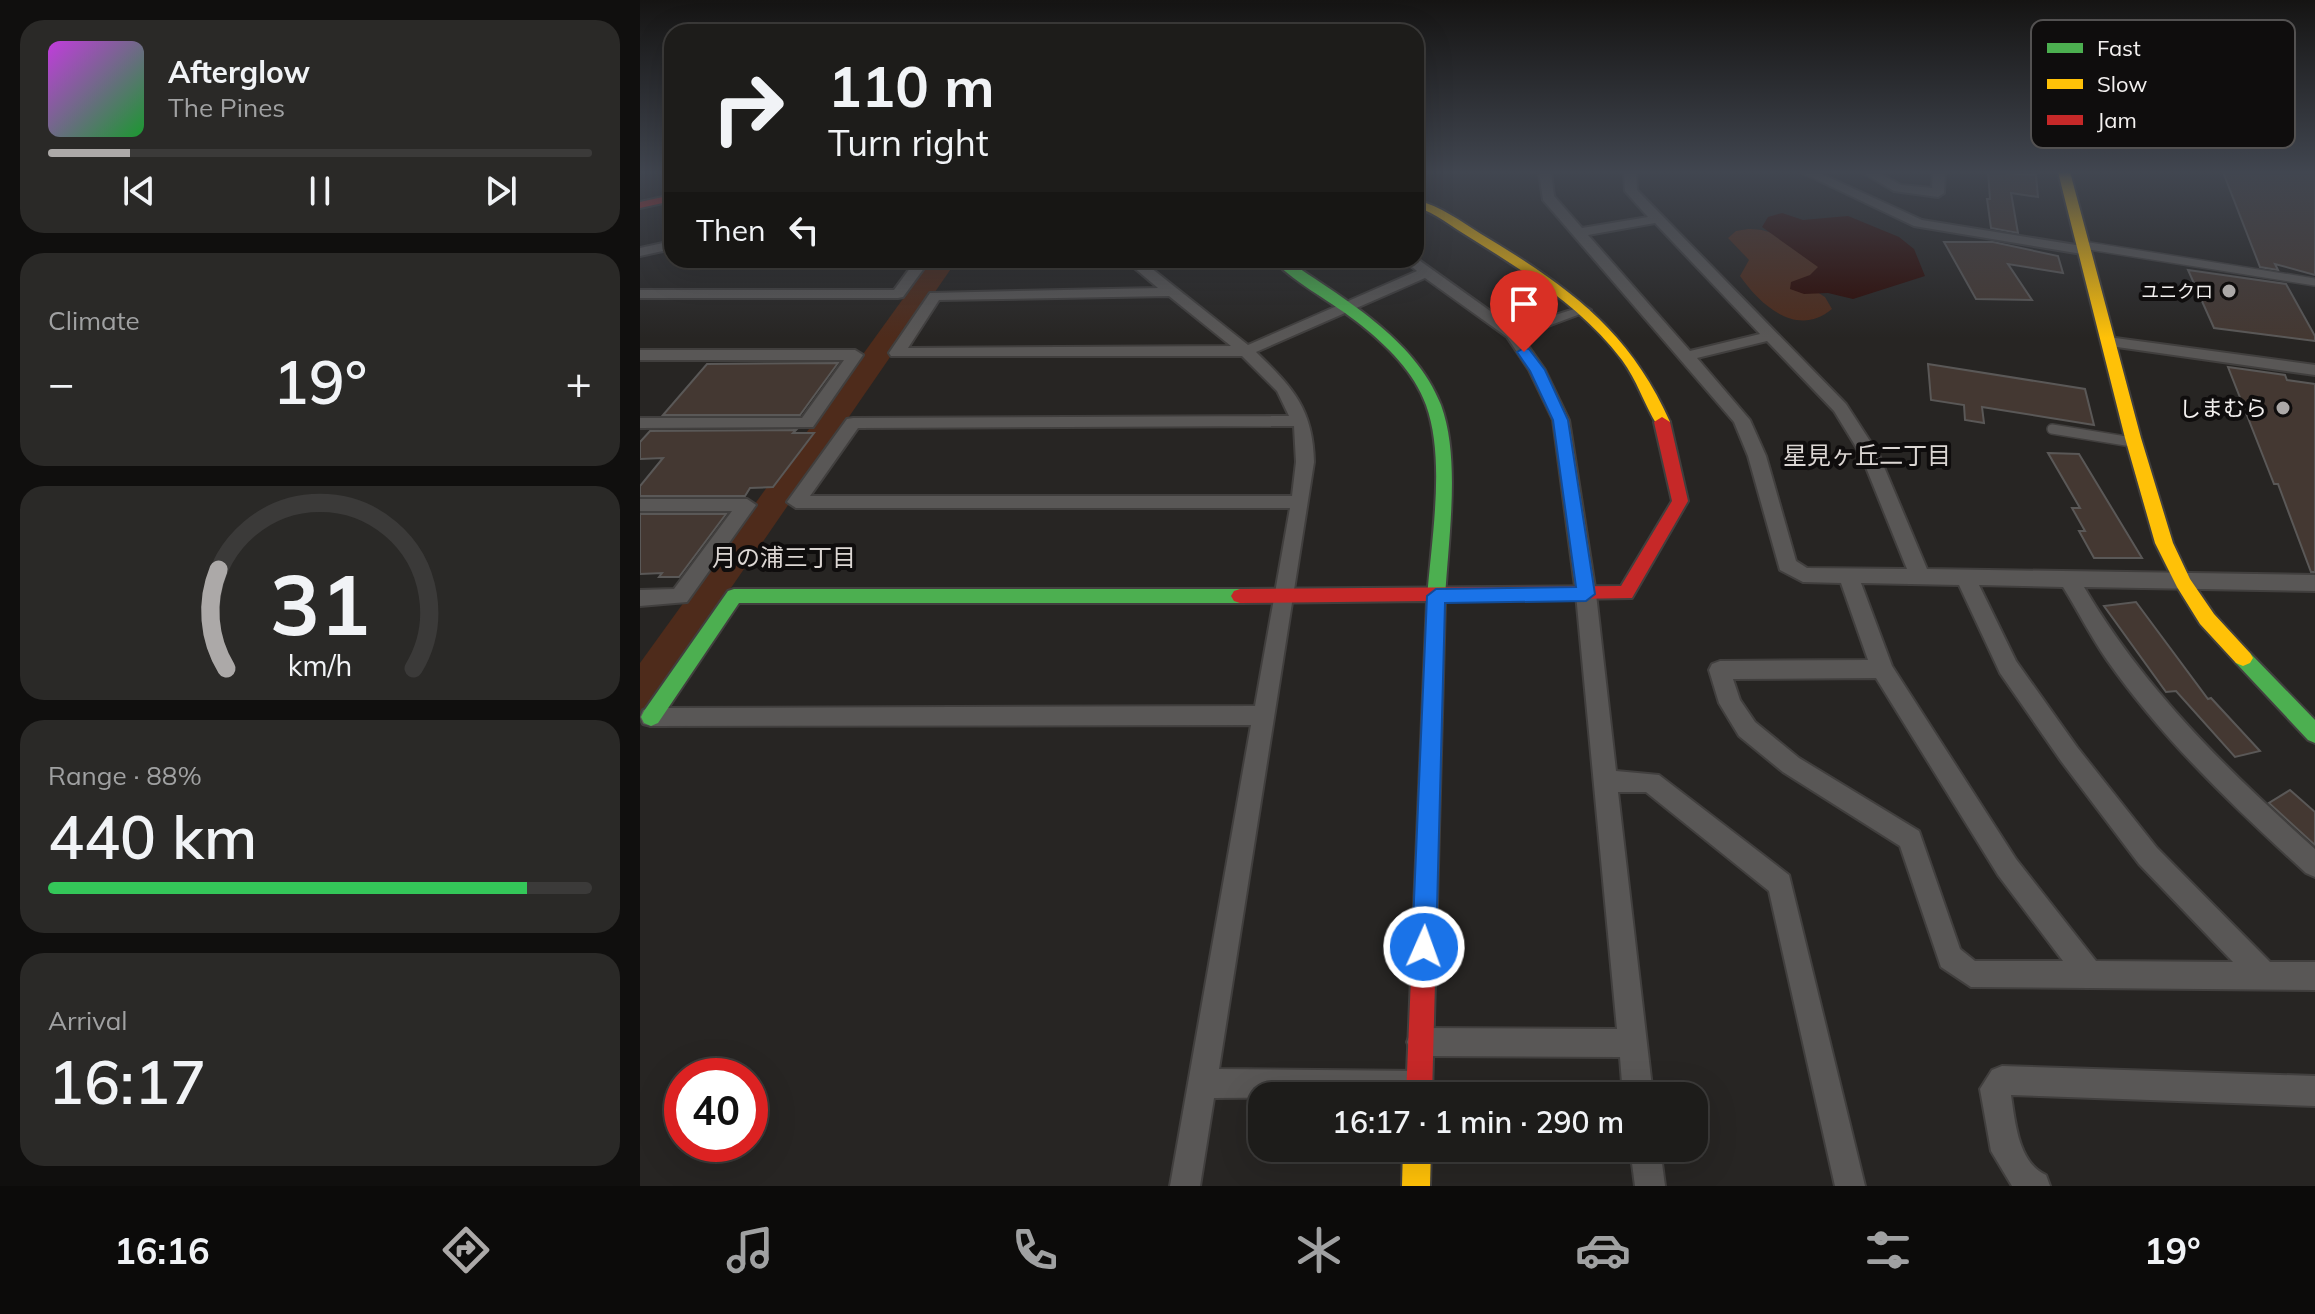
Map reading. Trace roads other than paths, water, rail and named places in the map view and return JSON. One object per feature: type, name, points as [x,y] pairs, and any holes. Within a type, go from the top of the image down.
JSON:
[{"type":"street","points":[[651,717],[734,596],[1626,593],[1680,501],[1669,448],[1652,396],[1636,368],[1584,310],[1548,282],[1460,227]]},
{"type":"street","points":[[1575,227],[1742,420],[1757,456],[1787,565],[1803,575],[2315,583]]},
{"type":"street","points":[[1579,232],[1607,227]]},
{"type":"street","points":[[1665,227],[1840,408],[1870,455],[1919,575]]},
{"type":"street","points":[[1949,227],[2082,247]]},
{"type":"street","points":[[2077,227],[2164,543],[2183,582],[2207,619],[2315,734]]},
{"type":"street","points":[[640,252],[664,247]]},
{"type":"street","points":[[640,294],[898,294],[917,268]]},
{"type":"street","points":[[1142,268],[1246,351],[1284,389],[1305,432],[1300,502],[1185,1186]]},
{"type":"street","points":[[1290,268],[1398,351],[1419,376],[1433,403],[1441,448],[1419,1082]]},
{"type":"street","points":[[1421,268],[1512,334],[1537,370],[1561,420],[1586,594],[1636,1082]]},
{"type":"street","points":[[1170,292],[935,296],[897,353],[1246,351],[1427,272]]},
{"type":"street","points":[[1512,334],[1584,310]]},
{"type":"street","points":[[1687,356],[1770,336]]},
{"type":"street","points":[[2108,342],[2315,370]]},
{"type":"street","points":[[640,355],[855,355],[807,423],[640,423]]},
{"type":"street","points":[[1300,502],[796,502],[853,423],[1301,421]]},
{"type":"street","points":[[640,505],[747,505],[680,597],[640,598]]},
{"type":"street","points":[[1848,574],[1882,669],[2007,867],[2091,976]]},
{"type":"street","points":[[1965,576],[2008,667],[2069,754],[2148,856],[2267,978]]},
{"type":"street","points":[[2069,579],[2120,662],[2189,743],[2266,821],[2315,865]]},
{"type":"street","points":[[1882,669],[1720,670],[1730,703],[1747,729],[1791,765],[1910,839],[1950,958],[1971,974],[2315,976]]},
{"type":"street","points":[[651,717],[1264,715]]},
{"type":"street","points":[[1603,781],[1651,782],[1780,884],[1850,1186]]},
{"type":"street","points":[[1421,1042],[1630,1043]]},
{"type":"street","points":[[2035,1186],[2029,1184],[2006,1151],[1995,1089],[2002,1080],[2315,1091]]},
{"type":"street","points":[[1202,1083],[1248,1085]]},
{"type":"street","points":[[1416,1186],[1417,1162]]},
{"type":"street","points":[[1647,1162],[1650,1186]]},
{"type":"lane","points":[[2082,247],[2315,282]]},
{"type":"lane","points":[[2052,429],[2134,442]]},
{"type":"place","name":"ユニクロ","points":[[2229,291]]},
{"type":"place","name":"しまむら","points":[[2283,408]]},
{"type":"district","name":"星見ヶ丘二丁目","points":[[1867,455]]},
{"type":"district","name":"月の浦三丁目","points":[[784,557]]}]
